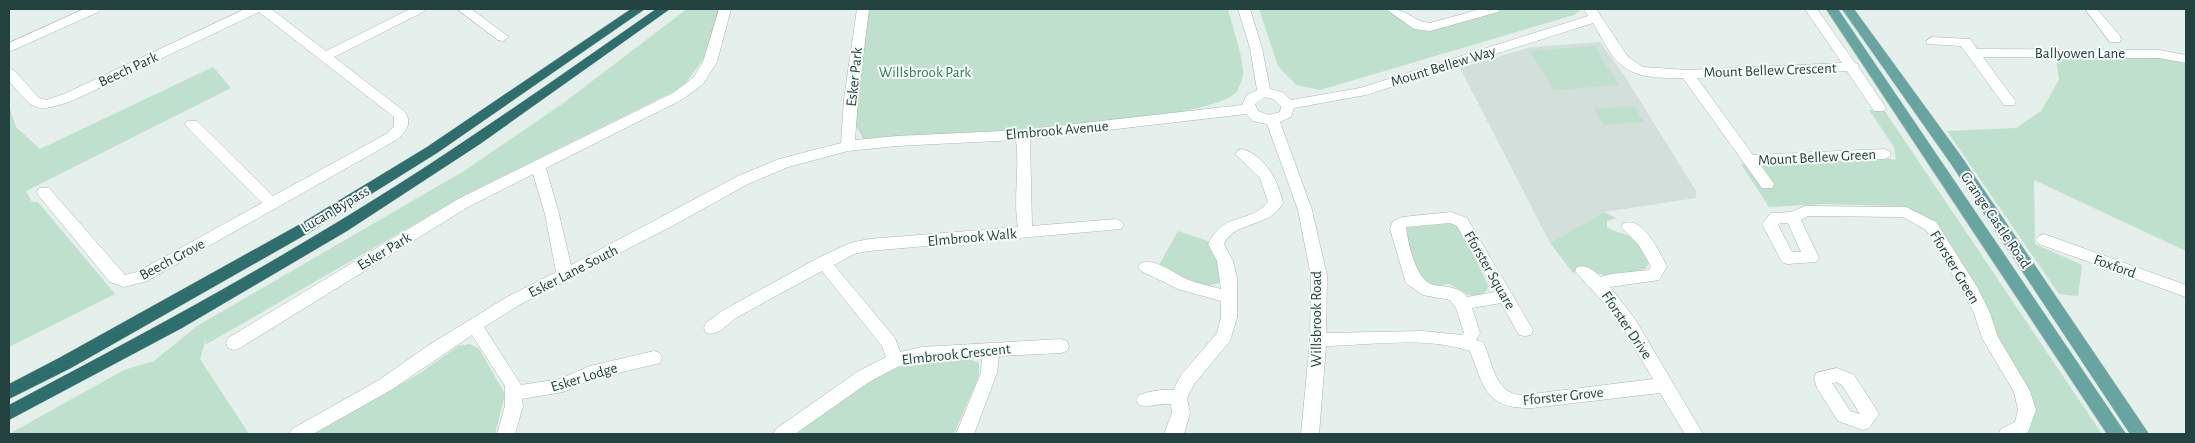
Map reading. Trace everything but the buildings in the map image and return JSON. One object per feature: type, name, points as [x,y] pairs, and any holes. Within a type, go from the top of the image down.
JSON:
[{"type":"highway","name":"Lucan Bypass","points":[[9,392],[65,364],[307,227],[432,150],[639,9]]},
{"type":"highway","name":"Lucan Bypass","points":[[9,413],[195,312],[334,231],[447,160],[664,9]]},
{"type":"main road","name":"Grange Castle Road","points":[[1832,9],[2117,434]]},
{"type":"main road","name":"Grange Castle Road","points":[[1848,9],[1961,168],[2140,434]]},
{"type":"street","points":[[9,48],[94,9]]},
{"type":"street","name":"Beech Park","points":[[9,73],[34,101],[46,105],[69,97],[255,9]]},
{"type":"street","name":"Beech Grove","points":[[44,192],[116,278],[124,281],[140,278],[393,136],[402,128],[403,121],[400,115],[263,9]]},
{"type":"street","points":[[324,57],[419,9]]},
{"type":"street","points":[[462,9],[503,37]]},
{"type":"street","name":"Esker Park","points":[[234,344],[463,203],[678,96],[698,81],[710,62],[725,9]]},
{"type":"street","name":"Esker Park","points":[[848,146],[851,99],[863,9]]},
{"type":"street","points":[[1244,9],[1256,48],[1264,93]]},
{"type":"street","points":[[1392,9],[1418,26],[1430,27],[1494,9]]},
{"type":"street","name":"Mount Bellew Crescent","points":[[1811,9],[1853,67],[1879,108]]},
{"type":"street","points":[[2091,9],[2115,39]]},
{"type":"street","name":"Mount Bellew Way","points":[[1288,105],[1361,92],[1593,14],[1623,60],[1630,66],[1653,73],[1686,74]]},
{"type":"street","points":[[1932,41],[1964,42],[2009,102]]},
{"type":"street","name":"Ballyowen Lane","points":[[1974,53],[2159,54],[2186,59]]},
{"type":"street","name":"Mount Bellew Crescent","points":[[1686,74],[1853,67]]},
{"type":"street","points":[[1686,74],[1767,184]]},
{"type":"street","points":[[1264,93],[1277,95],[1288,105],[1286,114],[1272,120],[1260,118],[1249,109],[1249,100],[1264,93]]},
{"type":"street","name":"Elmbrook Avenue","points":[[864,145],[1022,134],[1249,109]]},
{"type":"street","name":"Willsbrook Road","points":[[1272,120],[1305,210],[1318,276],[1318,340],[1310,434]]},
{"type":"street","points":[[192,124],[272,204]]},
{"type":"street","name":"Elmbrook Walk","points":[[712,328],[728,314],[850,249],[869,245],[1026,232],[1022,216],[1025,152],[1022,134]]},
{"type":"street","name":"Esker Lane South","points":[[298,434],[385,385],[435,350],[513,301],[743,180],[784,163],[848,146],[864,145]]},
{"type":"street","points":[[1177,434],[1182,413],[1178,398],[1188,379],[1224,336],[1229,317],[1229,278],[1225,261],[1216,244],[1219,236],[1228,226],[1268,212],[1276,203],[1271,182],[1253,161],[1242,154]]},
{"type":"street","name":"Mount Bellew Green","points":[[1750,160],[1884,154]]},
{"type":"street","points":[[538,166],[552,214],[565,275]]},
{"type":"street","name":"Fforster Green","points":[[1793,218],[1805,211],[1906,212],[1931,226],[1972,291],[1990,338],[2022,391],[2027,410],[2022,427],[2007,434]]},
{"type":"street","name":"Fforster Square","points":[[1462,304],[1455,293],[1445,290],[1429,291],[1412,278],[1398,225],[1402,222],[1451,217],[1462,222],[1525,330]]},
{"type":"street","points":[[1026,232],[1116,225]]},
{"type":"street","points":[[1600,284],[1611,280],[1653,276],[1657,272],[1659,266],[1650,248],[1641,234],[1629,227]]},
{"type":"street","name":"Foxford","points":[[2044,240],[2186,291]]},
{"type":"street","points":[[823,262],[889,344],[895,360]]},
{"type":"street","points":[[1146,267],[1184,285],[1230,297]]},
{"type":"street","name":"Fforster Drive","points":[[1584,271],[1600,284],[1621,310],[1641,340],[1664,385]]},
{"type":"street","points":[[1318,340],[1396,339],[1467,342],[1472,333],[1462,304],[1505,296]]},
{"type":"street","points":[[475,326],[513,385],[514,406],[506,434]]},
{"type":"street","name":"Fforster Grove","points":[[1467,342],[1477,347],[1492,386],[1500,395],[1512,401],[1664,385]]},
{"type":"street","name":"Elmbrook Crescent","points":[[782,434],[863,377],[895,360],[922,354],[1062,346]]},
{"type":"street","points":[[965,434],[989,373],[991,351]]},
{"type":"street","name":"Esker Lodge","points":[[514,393],[536,391],[563,385],[590,373],[654,358]]},
{"type":"street","points":[[1664,385],[1694,434]]},
{"type":"street","points":[[1145,400],[1161,396],[1178,398]]},
{"type":"shaded area","points":[[1600,42],[1624,75],[1696,191],[1696,198],[1604,212],[1550,243],[1460,68],[1531,47]]},
{"type":"green space","points":[[687,9],[722,9],[704,58],[683,87],[469,193],[205,345],[206,338],[200,359],[249,434],[9,434],[124,370],[154,361],[197,326],[464,171],[562,104]]},
{"type":"green space","name":"Willsbrook Park","points":[[869,9],[1228,9],[1243,65],[1243,76],[1238,90],[1218,102],[1178,112],[1063,127],[864,140],[854,123]]},
{"type":"green space","points":[[1259,9],[1384,9],[1411,25],[1430,28],[1501,9],[1582,9],[1574,15],[1320,90],[1296,85],[1278,66]]},
{"type":"green space","points":[[1594,46],[1619,85],[1554,90],[1530,51]]},
{"type":"green space","points":[[2115,55],[2165,58],[2186,63],[2186,251],[2034,180],[2035,244],[2082,265],[2078,296],[2059,294],[1947,131],[2016,128],[2041,111],[2059,80],[2056,59]]},
{"type":"green space","points":[[213,67],[231,88],[26,191],[32,202],[38,202],[115,294],[9,347],[9,106],[16,127],[40,149]]},
{"type":"green space","points":[[1634,106],[1644,122],[1604,125],[1594,109]]},
{"type":"green space","points":[[1869,110],[1884,110],[2102,434],[2027,434],[2033,415],[2000,349],[1982,297],[1939,229],[1897,206],[1823,204],[1769,207],[1741,164],[1879,157],[1896,160],[1894,147]]},
{"type":"green space","points":[[1604,212],[1616,218],[1607,221],[1607,227],[1630,236],[1639,244],[1649,263],[1645,269],[1606,275],[1599,274],[1584,266],[1573,273],[1550,243]]},
{"type":"green space","points":[[1411,223],[1454,223],[1460,229],[1488,285],[1487,290],[1480,296],[1468,295],[1450,284],[1430,286],[1418,277],[1402,228]]},
{"type":"green space","points":[[1178,231],[1211,242],[1219,264],[1222,280],[1216,284],[1200,284],[1159,265]]},
{"type":"green space","points":[[470,344],[479,349],[505,394],[495,434],[312,434],[419,374],[458,346]]},
{"type":"green space","points":[[935,359],[969,359],[979,363],[979,376],[954,434],[793,434],[794,431],[871,380],[901,366]]}]
